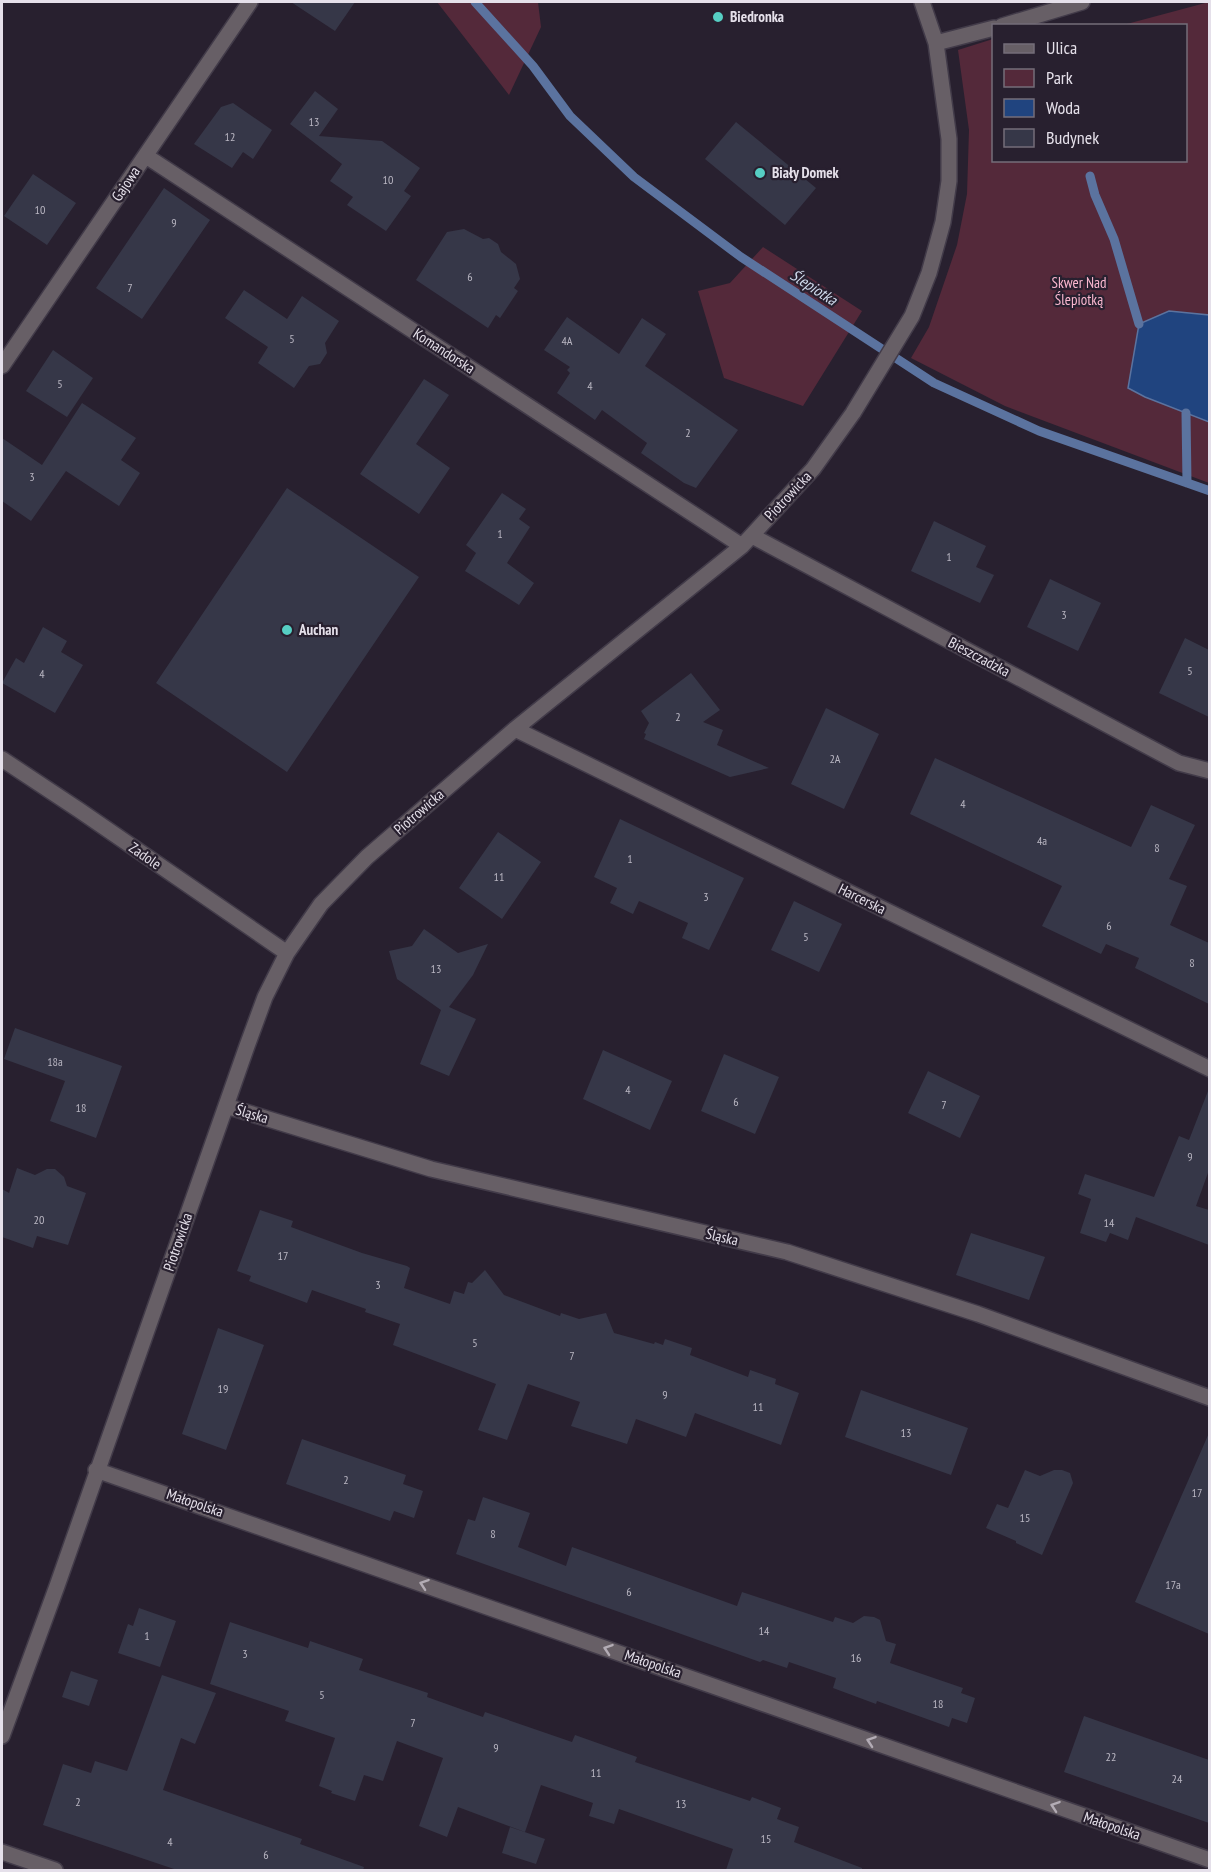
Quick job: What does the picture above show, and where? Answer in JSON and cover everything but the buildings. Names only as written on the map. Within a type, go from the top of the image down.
[{"type":"street","name":"Gajowa","points":[[2,366],[250,2]]},
{"type":"street","name":"Piotrowicka","points":[[2,1736],[226,1106],[266,998],[287,953],[321,904],[367,857],[515,729],[747,541],[813,469],[853,413],[912,316],[938,242],[949,181],[950,139],[936,43],[922,2]]},
{"type":"street","points":[[1009,24],[1082,2]]},
{"type":"street","points":[[936,43],[992,28]]},
{"type":"street","name":"Komandorska","points":[[146,156],[747,541]]},
{"type":"street","name":"Bieszczadzka","points":[[747,541],[1179,763],[1209,771]]},
{"type":"street","name":"Harcerska","points":[[515,729],[1209,1069]]},
{"type":"street","name":"Zadole","points":[[2,759],[287,953]]},
{"type":"street","name":"Śląska","points":[[226,1106],[431,1169],[787,1252],[978,1314],[1209,1398]]},
{"type":"street","name":"Małopolska","points":[[96,1470],[1209,1860]]},
{"type":"street","points":[[2,1852],[54,1870]]},
{"type":"green space","points":[[437,2],[538,2],[541,27],[509,95]]},
{"type":"green space","name":"Skwer Nad Ślepiotką","points":[[1209,2],[1209,483],[1005,406],[911,358],[929,327],[957,245],[967,194],[969,130],[958,50],[992,39],[992,162],[1187,162],[1187,24],[1127,24]]},
{"type":"green space","points":[[763,247],[862,311],[803,406],[724,378],[698,291],[730,283]]},
{"type":"water","points":[[1169,311],[1209,315],[1209,422],[1128,388],[1139,324]]},
{"type":"waterway","name":"Ślepiotka","points":[[475,2],[533,66],[570,116],[634,177],[741,257],[934,383],[1039,431],[1210,491]]},
{"type":"waterway","points":[[1090,176],[1095,195],[1114,239],[1139,324]]},
{"type":"waterway","points":[[1186,413],[1187,483]]},
{"type":"place","name":"Biedronka","points":[[718,17]]},
{"type":"place","name":"Biały Domek","points":[[760,173]]},
{"type":"place","name":"Auchan","points":[[287,630]]}]
